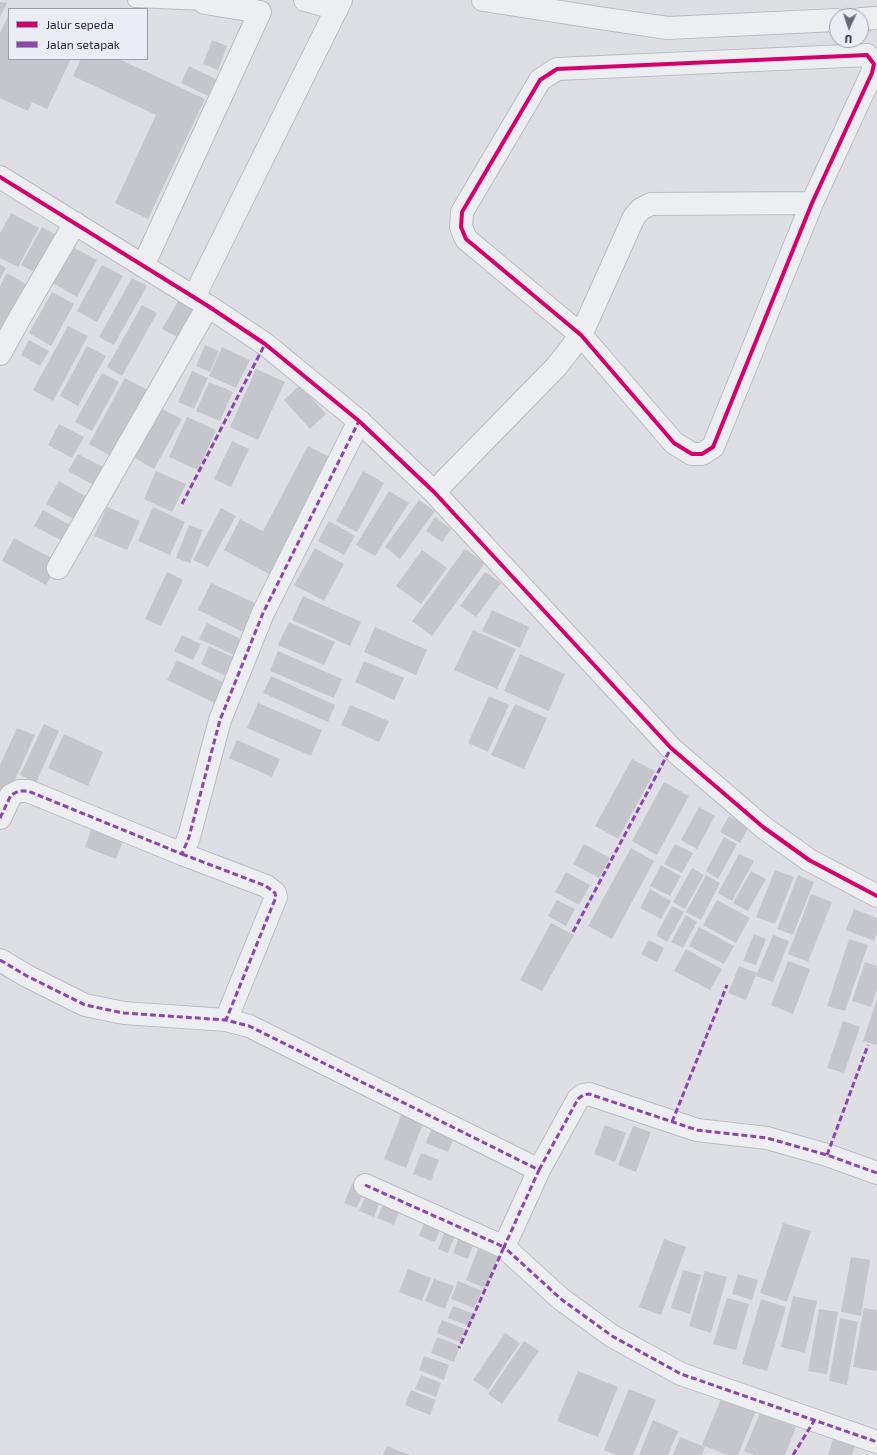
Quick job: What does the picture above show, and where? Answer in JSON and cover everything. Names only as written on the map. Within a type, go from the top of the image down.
[{"type":"street","points":[[58,568],[201,302],[339,4],[305,0]]},
{"type":"street","points":[[483,0],[668,28],[829,20]]},
{"type":"street","points":[[143,266],[260,12],[205,3]]},
{"type":"street","points":[[867,55],[874,64],[872,73],[812,203],[713,447],[702,454],[692,454],[674,443],[581,335],[466,239],[461,227],[462,212],[540,80],[557,69],[867,55]]},
{"type":"street","points":[[0,177],[201,302],[265,344],[359,421],[445,481],[671,748],[762,827],[809,860],[877,896]]},
{"type":"street","points":[[445,481],[557,366],[581,335],[634,217],[641,210],[650,204],[812,203]]},
{"type":"street","points":[[0,354],[18,320],[75,224]]},
{"type":"street","points":[[182,854],[189,837],[220,720],[263,613],[359,421]]},
{"type":"street","points":[[0,818],[11,795],[19,791],[28,791],[269,888],[275,893],[276,898],[226,1020]]},
{"type":"street","points":[[0,960],[27,976],[85,1005],[124,1013],[226,1020],[249,1026],[539,1170]]},
{"type":"street","points":[[504,1248],[539,1170],[578,1099],[583,1095],[589,1094],[697,1130],[767,1138],[827,1155],[877,1173]]},
{"type":"street","points":[[365,1186],[504,1248],[561,1300],[612,1336],[680,1374],[877,1442]]},
{"type":"lane","points":[[135,0],[205,3]]},
{"type":"building","points":[[0,2],[7,3],[0,17]]},
{"type":"building","points":[[8,16],[8,60],[71,60],[47,109],[32,102],[28,111],[0,98],[0,33]]},
{"type":"building","points":[[212,40],[227,46],[218,70],[203,64]]},
{"type":"building","points":[[81,60],[121,60],[205,99],[148,219],[115,203],[156,115],[73,76]]},
{"type":"building","points":[[189,66],[216,79],[208,96],[181,83]]},
{"type":"building","points":[[11,213],[39,228],[18,267],[0,258],[0,233]]},
{"type":"building","points":[[42,227],[60,237],[40,275],[21,265]]},
{"type":"building","points":[[71,246],[97,260],[77,297],[51,282]]},
{"type":"building","points":[[0,264],[6,268],[0,279]]},
{"type":"building","points":[[102,265],[123,276],[97,322],[77,311]]},
{"type":"building","points":[[7,273],[33,288],[0,348],[0,286]]},
{"type":"building","points":[[132,278],[147,286],[114,345],[99,337]]},
{"type":"building","points":[[52,292],[74,304],[51,346],[29,333]]},
{"type":"building","points":[[178,301],[195,310],[179,338],[162,329]]},
{"type":"building","points":[[142,305],[157,313],[122,376],[107,367]]},
{"type":"building","points":[[68,326],[88,336],[53,401],[33,390]]},
{"type":"building","points":[[29,340],[49,351],[40,366],[21,355]]},
{"type":"building","points":[[205,345],[219,351],[210,372],[196,366]]},
{"type":"building","points":[[87,346],[106,356],[78,406],[60,396]]},
{"type":"building","points":[[222,347],[250,360],[236,388],[209,376]]},
{"type":"building","points":[[256,369],[285,382],[258,440],[230,427]]},
{"type":"building","points":[[192,371],[208,378],[194,409],[178,402]]},
{"type":"building","points":[[102,373],[119,382],[92,431],[75,422]]},
{"type":"building","points":[[125,378],[153,393],[116,459],[89,444]]},
{"type":"building","points":[[209,382],[233,392],[220,421],[196,411]]},
{"type":"building","points":[[300,385],[326,414],[310,429],[284,400]]},
{"type":"building","points":[[160,408],[182,419],[154,469],[133,457]]},
{"type":"building","points":[[187,417],[216,430],[198,470],[169,457]]},
{"type":"building","points":[[59,424],[84,437],[72,458],[48,445]]},
{"type":"building","points":[[232,441],[249,449],[231,487],[214,479]]},
{"type":"building","points":[[308,446],[333,459],[271,575],[224,550],[240,519],[263,531]]},
{"type":"building","points":[[78,454],[109,470],[99,488],[68,471]]},
{"type":"building","points":[[156,471],[186,484],[172,512],[144,499]]},
{"type":"building","points":[[363,471],[384,483],[357,532],[336,521]]},
{"type":"building","points":[[59,481],[92,500],[79,522],[46,504]]},
{"type":"building","points":[[389,491],[409,503],[375,556],[356,545]]},
{"type":"building","points":[[419,500],[435,511],[400,559],[385,547]]},
{"type":"building","points":[[107,507],[140,521],[127,550],[94,536]]},
{"type":"building","points":[[153,507],[185,522],[170,555],[138,541]]},
{"type":"building","points":[[221,508],[236,516],[208,567],[193,560]]},
{"type":"building","points":[[43,510],[77,529],[68,544],[34,526]]},
{"type":"building","points":[[435,517],[451,529],[442,542],[426,531]]},
{"type":"building","points":[[329,521],[355,536],[344,555],[318,541]]},
{"type":"building","points":[[189,525],[203,530],[190,563],[176,558]]},
{"type":"building","points":[[14,538],[59,562],[46,585],[2,561]]},
{"type":"building","points":[[315,548],[344,564],[324,601],[294,585]]},
{"type":"building","points":[[465,549],[485,563],[432,636],[412,621]]},
{"type":"building","points":[[422,550],[447,568],[421,604],[396,586]]},
{"type":"building","points":[[167,572],[183,580],[161,626],[145,619]]},
{"type":"building","points":[[485,572],[501,583],[476,617],[460,606]]},
{"type":"building","points":[[211,583],[257,604],[243,632],[198,610]]},
{"type":"building","points":[[303,596],[361,622],[350,646],[292,620]]},
{"type":"building","points":[[492,610],[529,627],[520,648],[482,631]]},
{"type":"building","points":[[289,622],[335,642],[324,665],[278,645]]},
{"type":"building","points":[[207,623],[241,639],[234,655],[199,639]]},
{"type":"building","points":[[375,627],[427,650],[416,675],[364,652]]},
{"type":"building","points":[[473,630],[516,649],[497,689],[454,670]]},
{"type":"building","points":[[182,635],[201,644],[193,660],[174,651]]},
{"type":"building","points":[[209,646],[239,660],[230,678],[201,664]]},
{"type":"building","points":[[278,651],[342,679],[334,698],[270,671]]},
{"type":"building","points":[[520,654],[565,674],[549,711],[504,691]]},
{"type":"building","points":[[177,660],[229,685],[219,705],[167,680]]},
{"type":"building","points":[[364,661],[404,678],[394,700],[355,682]]},
{"type":"building","points":[[271,676],[335,705],[328,722],[263,693]]},
{"type":"building","points":[[489,696],[509,705],[488,752],[468,743]]},
{"type":"building","points":[[258,703],[322,730],[311,756],[247,728]]},
{"type":"building","points":[[515,704],[547,718],[524,769],[491,755]]},
{"type":"building","points":[[350,705],[389,721],[379,742],[341,725]]},
{"type":"building","points":[[44,724],[59,731],[36,783],[20,775]]},
{"type":"building","points":[[17,728],[35,735],[0,813],[0,765]]},
{"type":"building","points":[[64,734],[103,752],[88,786],[48,768]]},
{"type":"building","points":[[237,740],[280,759],[272,777],[229,758]]},
{"type":"building","points":[[632,759],[655,771],[618,839],[595,826]]},
{"type":"building","points":[[664,782],[689,796],[657,855],[632,841]]},
{"type":"building","points":[[699,807],[715,816],[697,849],[681,840]]},
{"type":"building","points":[[729,816],[749,827],[740,843],[720,832]]},
{"type":"building","points":[[93,824],[125,836],[116,859],[85,847]]},
{"type":"building","points":[[724,837],[737,844],[718,879],[706,871]]},
{"type":"building","points":[[584,844],[610,858],[599,878],[573,864]]},
{"type":"building","points":[[675,844],[693,853],[682,873],[664,864]]},
{"type":"building","points":[[631,848],[654,861],[612,939],[588,926]]},
{"type":"building","points":[[739,854],[754,861],[732,901],[718,893]]},
{"type":"building","points":[[661,865],[681,876],[670,896],[650,886]]},
{"type":"building","points":[[692,868],[704,875],[685,909],[673,902]]},
{"type":"building","points":[[775,870],[794,877],[775,924],[756,917]]},
{"type":"building","points":[[751,871],[766,879],[748,911],[733,903]]},
{"type":"building","points":[[566,872],[590,885],[579,905],[555,892]]},
{"type":"building","points":[[706,875],[720,883],[701,920],[686,912]]},
{"type":"building","points":[[798,875],[814,882],[793,935],[777,929]]},
{"type":"building","points":[[650,889],[671,901],[661,919],[640,908]]},
{"type":"building","points":[[811,894],[832,902],[808,962],[788,954]]},
{"type":"building","points":[[557,900],[575,909],[566,926],[548,916]]},
{"type":"building","points":[[717,900],[750,918],[736,943],[703,925]]},
{"type":"building","points":[[672,906],[684,912],[667,942],[656,935]]},
{"type":"building","points":[[854,909],[877,918],[877,933],[874,941],[846,930]]},
{"type":"building","points":[[686,915],[697,922],[683,948],[671,942]]},
{"type":"building","points":[[551,923],[574,935],[542,991],[520,980]]},
{"type":"building","points":[[699,927],[734,946],[724,964],[689,946]]},
{"type":"building","points":[[754,934],[766,939],[756,965],[743,961]]},
{"type":"building","points":[[773,935],[789,941],[773,982],[756,976]]},
{"type":"building","points":[[849,939],[868,945],[845,1011],[827,1006]]},
{"type":"building","points":[[649,940],[664,948],[657,962],[641,954]]},
{"type":"building","points":[[686,949],[722,969],[710,990],[674,971]]},
{"type":"building","points":[[788,961],[810,969],[793,1014],[771,1005]]},
{"type":"building","points":[[865,962],[877,966],[877,989],[871,1007],[852,1001]]},
{"type":"building","points":[[739,966],[757,973],[746,1000],[728,993]]},
{"type":"building","points":[[877,999],[877,1043],[876,1045],[863,1041]]},
{"type":"building","points":[[843,1021],[860,1027],[844,1073],[827,1068]]},
{"type":"building","points":[[403,1110],[425,1118],[406,1168],[384,1159]]},
{"type":"building","points":[[605,1125],[626,1133],[615,1162],[594,1154]]},
{"type":"building","points":[[633,1126],[651,1132],[636,1172],[618,1165]]},
{"type":"building","points":[[432,1127],[455,1136],[448,1152],[426,1143]]},
{"type":"building","points":[[421,1153],[439,1160],[431,1181],[413,1174]]},
{"type":"building","points":[[353,1182],[365,1187],[357,1208],[344,1203]]},
{"type":"building","points":[[367,1193],[381,1199],[374,1217],[359,1211]]},
{"type":"building","points":[[385,1200],[401,1206],[394,1225],[377,1218]]},
{"type":"building","points":[[425,1220],[441,1227],[435,1242],[419,1236]]},
{"type":"building","points":[[783,1223],[811,1231],[787,1302],[760,1293]]},
{"type":"building","points":[[445,1231],[455,1236],[448,1253],[438,1249]]},
{"type":"building","points":[[460,1234],[475,1240],[468,1259],[453,1253]]},
{"type":"building","points":[[664,1239],[686,1247],[661,1315],[639,1307]]},
{"type":"building","points":[[478,1249],[498,1257],[485,1288],[466,1280]]},
{"type":"building","points":[[851,1257],[870,1260],[861,1316],[841,1312]]},
{"type":"building","points":[[408,1269],[431,1278],[422,1301],[399,1292]]},
{"type":"building","points":[[683,1270],[701,1275],[690,1314],[671,1308]]},
{"type":"building","points":[[705,1271],[727,1277],[711,1333],[689,1326]]},
{"type":"building","points":[[738,1274],[758,1280],[752,1300],[732,1294]]},
{"type":"building","points":[[434,1279],[454,1286],[445,1309],[425,1301]]},
{"type":"building","points":[[458,1281],[482,1291],[474,1308],[451,1299]]},
{"type":"building","points":[[793,1296],[817,1301],[805,1353],[781,1347]]},
{"type":"building","points":[[727,1298],[749,1304],[736,1350],[713,1344]]},
{"type":"building","points":[[761,1299],[786,1307],[767,1371],[742,1364]]},
{"type":"building","points":[[453,1306],[474,1314],[469,1326],[448,1318]]},
{"type":"building","points":[[864,1308],[877,1310],[877,1371],[853,1367]]},
{"type":"building","points":[[819,1309],[838,1312],[827,1374],[808,1371]]},
{"type":"building","points":[[840,1318],[858,1322],[847,1385],[829,1381]]},
{"type":"building","points":[[442,1320],[465,1329],[460,1342],[437,1333]]},
{"type":"building","points":[[505,1333],[520,1343],[488,1390],[473,1380]]},
{"type":"building","points":[[437,1337],[460,1346],[454,1362],[431,1353]]},
{"type":"building","points":[[524,1341],[539,1351],[502,1404],[488,1394]]},
{"type":"building","points":[[424,1356],[449,1365],[444,1380],[419,1370]]},
{"type":"building","points":[[578,1371],[618,1387],[598,1437],[557,1421]]},
{"type":"building","points":[[421,1375],[441,1383],[436,1397],[415,1389]]},
{"type":"building","points":[[629,1389],[656,1400],[633,1455],[616,1455],[604,1450]]},
{"type":"building","points":[[411,1390],[436,1400],[430,1415],[405,1405]]},
{"type":"building","points":[[724,1392],[758,1406],[738,1455],[727,1455],[702,1445]]},
{"type":"building","points":[[760,1413],[796,1427],[785,1455],[754,1455],[744,1451]]},
{"type":"building","points":[[653,1420],[678,1431],[668,1455],[639,1455]]},
{"type":"building","points":[[835,1433],[857,1440],[852,1455],[828,1455]]},
{"type":"building","points":[[680,1437],[705,1447],[702,1455],[673,1455]]},
{"type":"building","points":[[387,1446],[410,1455],[383,1455]]},
{"type":"marked path","points":[[182,504],[265,344]]},
{"type":"marked path","points":[[0,818],[11,795],[19,791],[28,791],[182,854],[189,837],[220,720],[263,613],[359,421]]},
{"type":"marked path","points":[[573,932],[671,748]]},
{"type":"marked path","points":[[182,854],[266,886],[275,893],[276,897],[226,1020]]},
{"type":"marked path","points":[[0,960],[27,976],[85,1005],[124,1013],[226,1020],[249,1026],[539,1170],[504,1247],[561,1299],[612,1336],[681,1374],[877,1442]]},
{"type":"marked path","points":[[672,1122],[727,985]]},
{"type":"marked path","points":[[827,1155],[868,1045]]},
{"type":"marked path","points":[[539,1170],[578,1099],[583,1095],[589,1094],[697,1130],[767,1138],[827,1155],[877,1173]]},
{"type":"marked path","points":[[365,1185],[504,1247],[459,1348]]},
{"type":"marked path","points":[[793,1455],[814,1421]]},
{"type":"cycle path","points":[[867,55],[874,64],[872,73],[812,203],[713,447],[702,454],[692,454],[674,443],[581,335],[466,239],[461,227],[462,212],[540,80],[557,69],[867,55]]},
{"type":"cycle path","points":[[0,177],[208,306],[265,344],[359,421],[434,492],[671,748],[763,827],[809,860],[877,896]]}]
